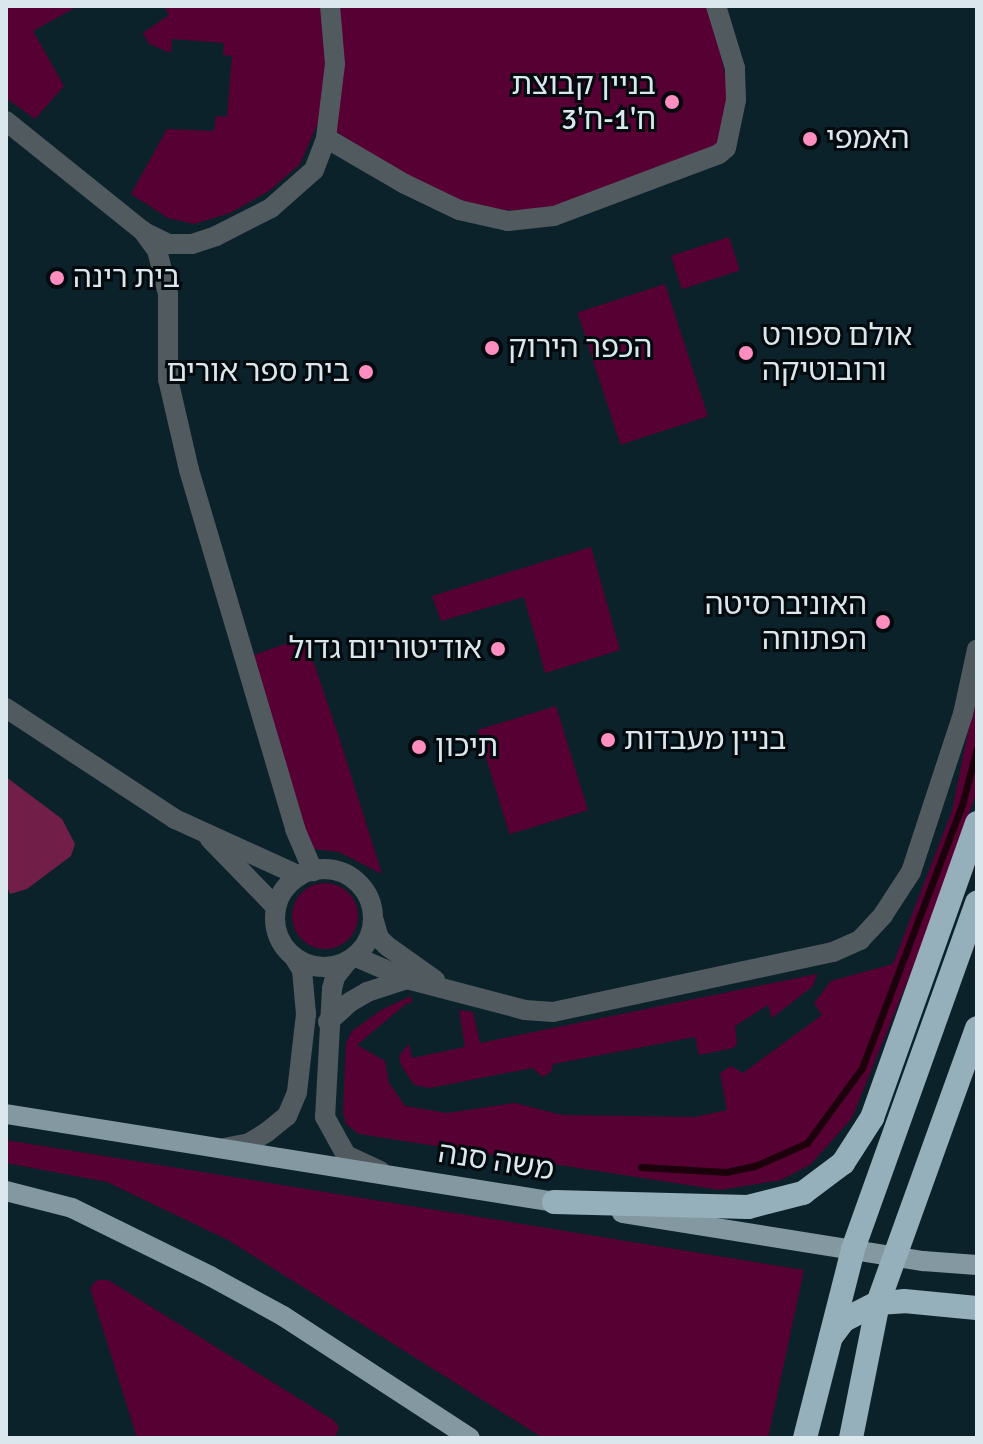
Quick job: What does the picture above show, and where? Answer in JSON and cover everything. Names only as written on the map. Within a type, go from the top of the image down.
[{"type":"highway","points":[[554,1202],[748,1207],[803,1193],[843,1163],[872,1118],[977,823]]},
{"type":"highway","points":[[805,1438],[853,1249],[977,903]]},
{"type":"highway","points":[[851,1438],[878,1303],[977,1028]]},
{"type":"highway","points":[[829,1339],[844,1320],[878,1303],[904,1301],[977,1308]]},
{"type":"main road","name":"משה סנה","points":[[6,1114],[895,1257],[977,1265]]},
{"type":"main road","points":[[6,1191],[84,1213],[210,1276],[283,1316],[470,1438]]},
{"type":"street","points":[[6,121],[143,231],[169,244],[192,244],[216,236],[285,198],[314,170],[326,138],[335,64],[330,6]]},
{"type":"street","points":[[326,138],[405,184],[459,210],[508,221],[554,216],[719,154],[726,148],[736,100],[735,68],[716,6]]},
{"type":"street","points":[[143,231],[157,250],[168,294],[168,379],[189,470],[306,873]]},
{"type":"street","points":[[294,957],[319,968],[351,960],[407,979],[525,1010],[553,1012],[833,952],[860,940],[883,915],[911,872],[963,714],[977,649]]},
{"type":"street","points":[[6,708],[140,797],[207,836],[306,873],[337,870],[352,877],[364,889],[372,904],[379,938],[448,989]]},
{"type":"street","points":[[207,836],[276,907]]},
{"type":"street","points":[[216,1149],[249,1143],[287,1116],[293,1103],[306,1014],[302,970],[278,935],[276,907],[286,887],[306,873]]},
{"type":"street","points":[[374,921],[371,934],[335,977],[328,1022],[325,1117],[346,1155],[391,1176]]},
{"type":"street","points":[[328,1022],[350,1002],[367,992],[407,979]]},
{"type":"shaded area","points":[[6,6],[78,6],[33,31],[64,86],[35,119],[6,98]]},
{"type":"shaded area","points":[[164,6],[323,6],[327,50],[325,107],[300,164],[269,191],[230,213],[194,224],[168,218],[131,194],[167,129],[214,131],[216,116],[227,117],[232,56],[223,55],[224,43],[172,39],[171,53],[149,44],[143,33],[169,15]]},
{"type":"shaded area","points":[[335,6],[710,6],[739,138],[540,211],[479,209],[401,174],[334,130]]},
{"type":"shaded area","points":[[729,237],[740,270],[682,289],[671,256]]},
{"type":"shaded area","points":[[665,284],[708,416],[620,445],[578,312]]},
{"type":"shaded area","points":[[591,547],[620,650],[545,673],[524,597],[441,621],[432,596]]},
{"type":"shaded area","points":[[305,637],[382,874],[339,852],[306,848],[251,656]]},
{"type":"shaded area","points":[[977,689],[975,797],[914,965],[852,1118],[811,1164],[781,1180],[720,1190],[359,1134],[346,1124],[343,1113],[346,1043],[352,1031],[383,1009],[411,996],[412,1003],[407,1003],[357,1045],[385,1061],[389,1083],[405,1106],[447,1113],[515,1103],[562,1115],[695,1117],[727,1110],[720,1073],[731,1066],[743,1073],[822,1015],[814,1003],[831,981],[893,964],[952,811]]},
{"type":"shaded area","points":[[556,706],[588,810],[509,834],[478,730]]},
{"type":"shaded area","points":[[6,777],[62,819],[75,844],[71,856],[27,889],[10,894],[6,884]]},
{"type":"shaded area","points":[[325,883],[338,886],[348,893],[355,903],[358,916],[355,929],[348,939],[338,946],[325,949],[312,946],[302,939],[295,929],[292,916],[295,903],[302,893],[312,886]]},
{"type":"shaded area","points":[[817,974],[813,986],[772,1018],[768,1005],[735,1026],[737,1044],[733,1048],[699,1055],[695,1037],[553,1064],[551,1072],[543,1077],[532,1068],[430,1088],[414,1085],[399,1056],[409,1044],[412,1058],[465,1047],[459,1010],[473,1012],[480,1043]]},
{"type":"shaded area","points":[[6,1140],[804,1270],[768,1438],[543,1438],[228,1240],[107,1182],[6,1163]]},
{"type":"shaded area","points":[[97,1280],[108,1280],[333,1420],[339,1427],[335,1438],[137,1438],[90,1288]]},
{"type":"waterway","points":[[641,1167],[726,1172],[755,1166],[807,1143],[862,1068],[962,805],[977,748]]},
{"type":"place","name":"בניין קבוצת ח'1-ח'3","points":[[672,102]]},
{"type":"place","name":"האמפי","points":[[810,139]]},
{"type":"place","name":"בית רינה","points":[[57,278]]},
{"type":"place","name":"הכפר הירוק","points":[[492,348]]},
{"type":"place","name":"אולם ספורט ורובוטיקה","points":[[746,353]]},
{"type":"place","name":"בית ספר אורים","points":[[366,372]]},
{"type":"place","name":"האוניברסיטה הפתוחה","points":[[883,622]]},
{"type":"place","name":"אודיטוריום גדול","points":[[498,649]]},
{"type":"place","name":"בניין מעבדות","points":[[608,740]]},
{"type":"place","name":"תיכון","points":[[419,747]]}]
